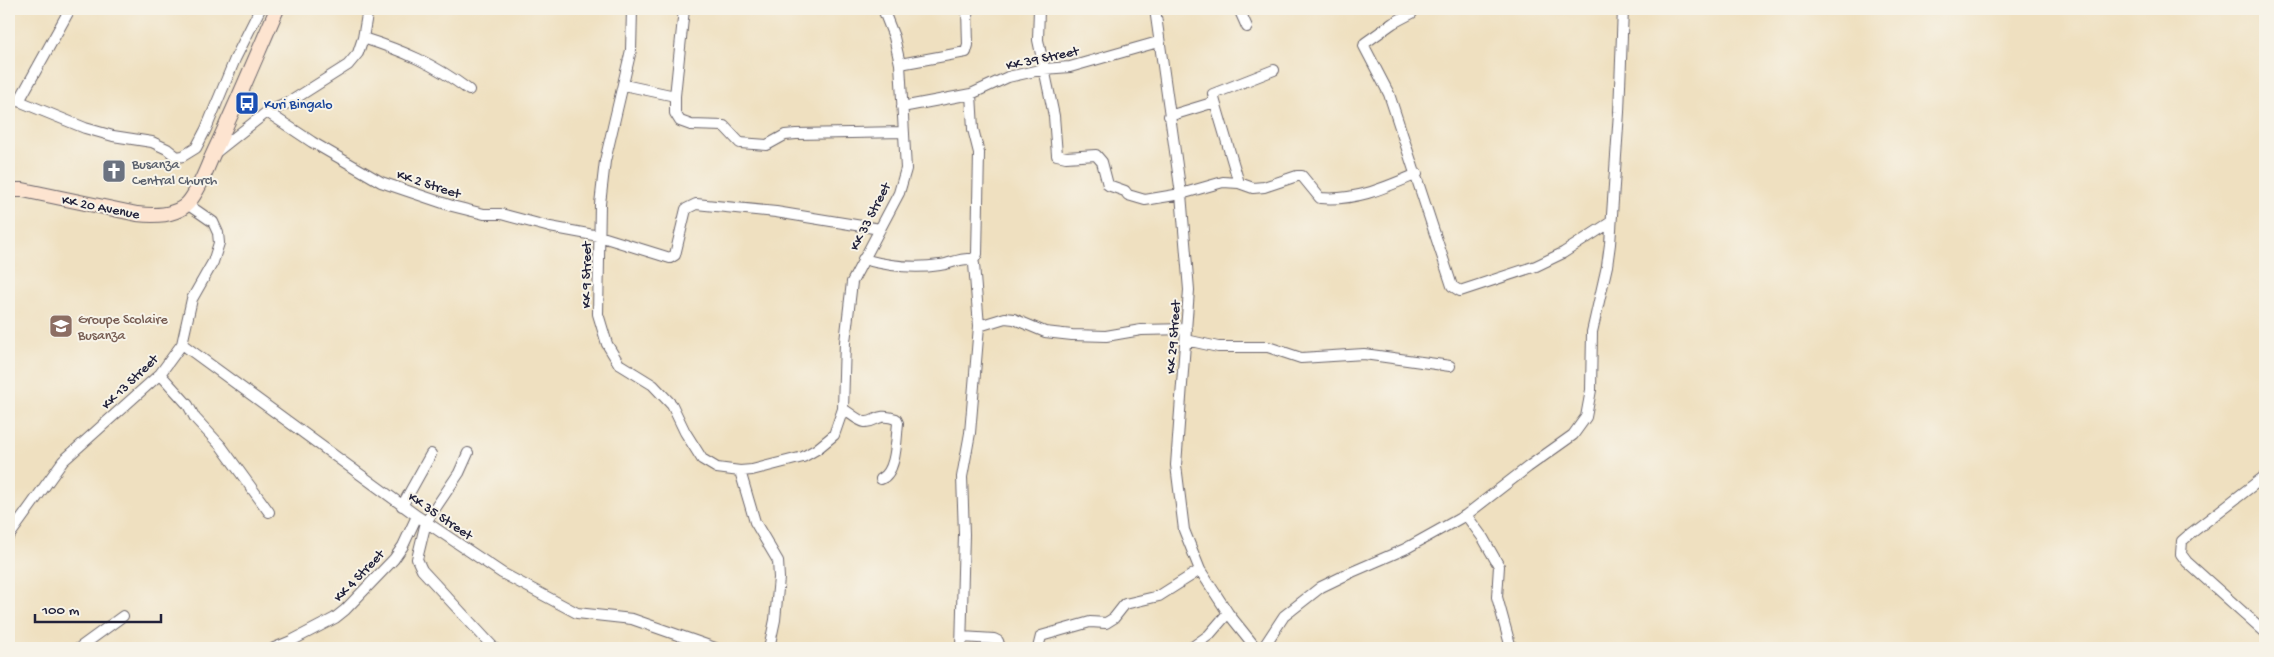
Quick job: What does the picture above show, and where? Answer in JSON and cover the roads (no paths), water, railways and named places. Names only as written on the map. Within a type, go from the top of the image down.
[{"type":"main road","points":[[187,204],[200,184],[277,9]]},
{"type":"main road","name":"KK 20 Avenue","points":[[9,190],[23,190],[98,207],[154,216],[187,204]]},
{"type":"street","points":[[70,9],[14,99],[84,128],[114,136],[152,142],[167,149],[177,157],[183,156],[196,148],[206,129],[235,59],[260,9]]},
{"type":"street","points":[[213,155],[268,112],[288,104],[348,65],[358,53],[363,38],[368,9]]},
{"type":"street","name":"KK 9 Street","points":[[632,9],[631,50],[604,161],[599,236],[598,314],[607,344],[619,364],[653,386],[672,405],[685,432],[702,459],[717,468],[740,471],[752,470],[803,457],[818,449],[834,435]]},
{"type":"street","points":[[684,9],[675,113],[680,121],[691,124],[724,126],[740,143],[767,145],[786,135],[796,134],[904,132]]},
{"type":"street","name":"KK 33 Street","points":[[834,435],[844,409],[845,342],[852,282],[899,193],[906,169],[900,64],[894,37],[883,9]]},
{"type":"street","points":[[900,64],[966,52],[968,45],[967,9]]},
{"type":"street","points":[[1039,9],[1038,40],[1054,116],[1057,155],[1066,157],[1096,154],[1100,157],[1108,185],[1145,200],[1181,194],[1224,182],[1239,183],[1253,188],[1264,187],[1302,176],[1320,198],[1327,198],[1370,194],[1417,174]]},
{"type":"street","name":"KK 29 Street","points":[[1155,9],[1158,42],[1181,194],[1189,290],[1176,465],[1184,530],[1200,570],[1228,613],[1256,648]]},
{"type":"street","points":[[1240,9],[1247,27]]},
{"type":"street","points":[[1409,9],[1412,13],[1393,23],[1364,46],[1389,94],[1417,174],[1452,286],[1460,291],[1536,266],[1563,254],[1611,222]]},
{"type":"street","points":[[1263,648],[1284,616],[1321,587],[1405,550],[1466,515],[1573,435],[1586,417],[1591,390],[1592,332],[1607,266],[1619,112],[1624,9]]},
{"type":"street","points":[[363,38],[407,52],[446,73],[469,90]]},
{"type":"street","name":"KK 39 Street","points":[[902,107],[971,94],[1008,77],[1044,69],[1070,67],[1158,42]]},
{"type":"street","points":[[1239,183],[1213,94],[1274,70]]},
{"type":"street","points":[[624,85],[676,96]]},
{"type":"street","points":[[961,648],[964,534],[962,477],[970,433],[979,326],[973,261],[978,254],[979,153],[973,129],[971,94]]},
{"type":"street","points":[[1169,116],[1216,102]]},
{"type":"street","name":"KK 2 Street","points":[[268,112],[312,142],[381,182],[484,214],[501,214],[550,227],[599,236],[670,258],[673,257],[686,209],[696,204],[776,212],[880,229]]},
{"type":"street","name":"KK 13 Street","points":[[9,536],[63,461],[160,374],[182,344],[192,299],[213,262],[219,243],[218,233],[213,222],[187,204]]},
{"type":"street","points":[[863,259],[885,265],[900,266],[941,265],[966,259],[973,261]]},
{"type":"street","points":[[979,326],[1005,318],[1014,319],[1045,332],[1072,335],[1106,336],[1140,330],[1187,329]]},
{"type":"street","points":[[1186,340],[1218,347],[1268,347],[1301,358],[1364,354],[1450,366]]},
{"type":"street","name":"KK 35 Street","points":[[182,344],[402,506],[502,573],[577,613],[632,619],[715,648]]},
{"type":"street","points":[[160,374],[188,405],[195,418],[221,446],[269,512]]},
{"type":"street","points":[[844,409],[859,420],[866,422],[882,416],[896,419],[898,423],[889,472],[880,479]]},
{"type":"street","points":[[468,453],[459,473],[426,522],[417,554],[418,564],[494,648]]},
{"type":"street","points":[[402,506],[430,454]]},
{"type":"street","points":[[740,471],[755,522],[778,561],[779,578],[775,620],[769,648]]},
{"type":"street","points":[[2265,476],[2182,541],[2181,554],[2187,562],[2265,632]]},
{"type":"street","points":[[1466,515],[1483,538],[1499,566],[1497,597],[1511,648]]},
{"type":"street","name":"KK 4 Street","points":[[274,648],[293,645],[345,610],[394,559],[403,546],[417,516]]},
{"type":"street","points":[[1038,648],[1042,636],[1090,622],[1106,623],[1114,618],[1125,604],[1159,596],[1200,570]]},
{"type":"street","points":[[1191,648],[1209,635],[1228,613]]},
{"type":"street","points":[[79,648],[123,616]]},
{"type":"street","points":[[962,637],[994,639],[998,641],[1000,648]]},
{"type":"place","name":"Kuri Bingalo","points":[[247,103]]},
{"type":"place","name":"Busanza Central Church","points":[[114,171]]},
{"type":"place","name":"Groupe Scolaire Busanza","points":[[61,326]]}]
